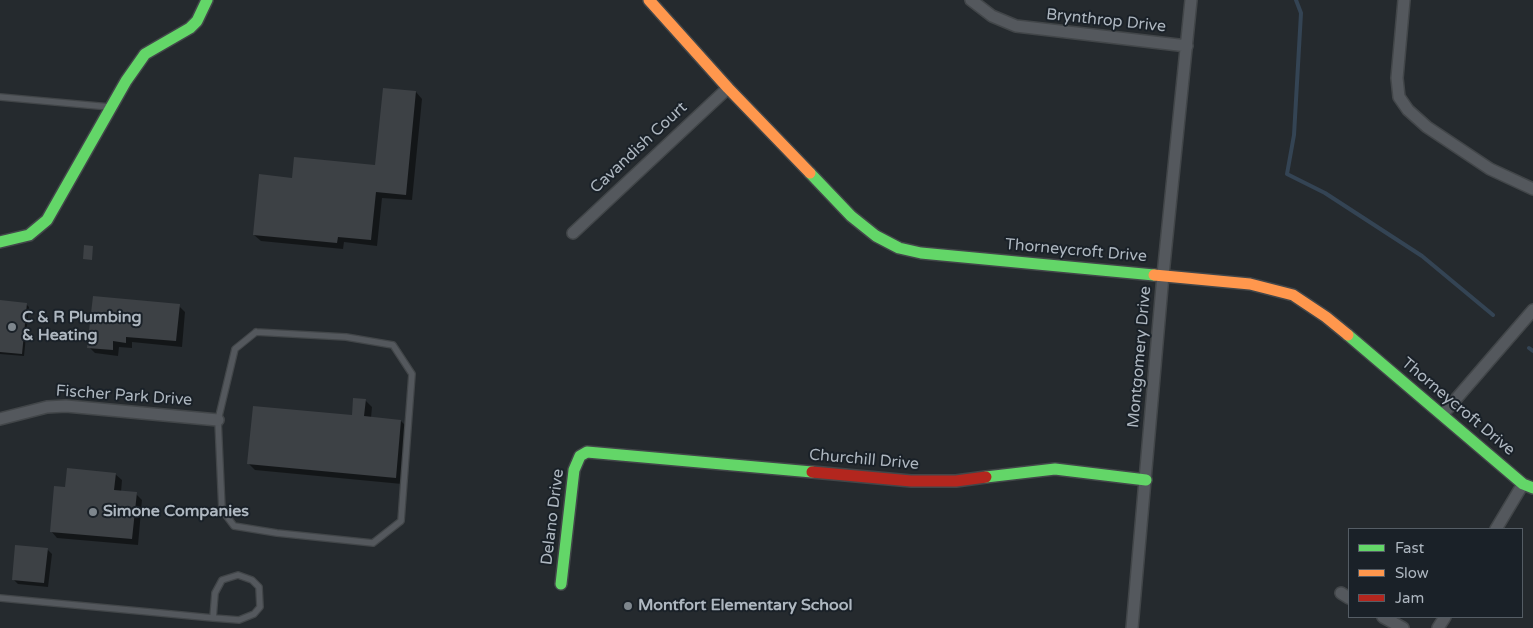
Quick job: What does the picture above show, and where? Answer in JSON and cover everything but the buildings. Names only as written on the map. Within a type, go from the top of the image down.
[{"type":"street","points":[[0,242],[15,240],[29,235],[47,220],[76,174],[126,80],[145,54],[154,47],[190,28],[197,21],[207,0]]},
{"type":"street","name":"Thorneycroft Drive","points":[[649,0],[728,88],[851,216],[876,236],[899,248],[921,253],[1250,284],[1293,295],[1326,317],[1528,486]]},
{"type":"street","name":"Brynthrop Drive","points":[[971,0],[992,16],[1016,26],[1186,46]]},
{"type":"street","name":"Montgomery Drive","points":[[1132,628],[1163,275],[1191,0]]},
{"type":"street","points":[[1404,0],[1397,78],[1399,98],[1408,110],[1427,127],[1490,169],[1533,189]]},
{"type":"street","name":"Cavandish Court","points":[[573,233],[728,88]]},
{"type":"street","points":[[1443,414],[1533,310]]},
{"type":"street","name":"Fischer Park Drive","points":[[0,419],[46,406],[66,406],[218,420]]},
{"type":"street","name":"Churchill Drive","points":[[580,456],[592,452],[911,482],[956,481],[1033,470],[1055,469],[1146,480]]},
{"type":"street","name":"Delano Drive","points":[[561,584],[574,470],[580,456]]},
{"type":"street","points":[[1497,528],[1528,486]]},
{"type":"street","points":[[1385,618],[1403,628]]},
{"type":"lane","points":[[0,97],[111,107]]},
{"type":"lane","points":[[256,332],[346,337],[393,345],[412,374],[401,521],[374,543],[278,533],[234,526],[222,510],[218,420],[235,349],[256,332]]},
{"type":"lane","points":[[0,598],[213,618],[239,620],[254,614],[260,607],[259,587],[252,580],[238,576],[222,580],[215,593],[213,618]]},
{"type":"waterway","points":[[1296,0],[1301,13],[1294,135],[1287,174],[1325,193],[1422,256],[1493,315]]},
{"type":"waterway","points":[[1529,348],[1533,351]]},
{"type":"traffic: fast","points":[[0,242],[29,235],[47,220],[126,81],[145,54],[190,28],[197,21],[207,0]]},
{"type":"traffic: fast","points":[[810,173],[851,216],[876,236],[899,248],[921,253],[1154,275]]},
{"type":"traffic: fast","points":[[1348,335],[1523,484],[1533,488]]},
{"type":"traffic: fast","points":[[561,584],[574,470],[580,456],[587,452],[812,472]]},
{"type":"traffic: fast","points":[[986,477],[1055,469],[1146,480]]},
{"type":"traffic: slow","points":[[649,0],[728,88],[810,173]]},
{"type":"traffic: slow","points":[[1154,275],[1250,284],[1293,295],[1326,317],[1348,335]]},
{"type":"traffic: jam","points":[[812,472],[911,481],[956,481],[986,477]]},
{"type":"place","name":"C & R Plumbing & Heating","points":[[12,327]]},
{"type":"place","name":"Simone Companies","points":[[93,512]]},
{"type":"place","name":"Montfort Elementary School","points":[[628,606]]}]
